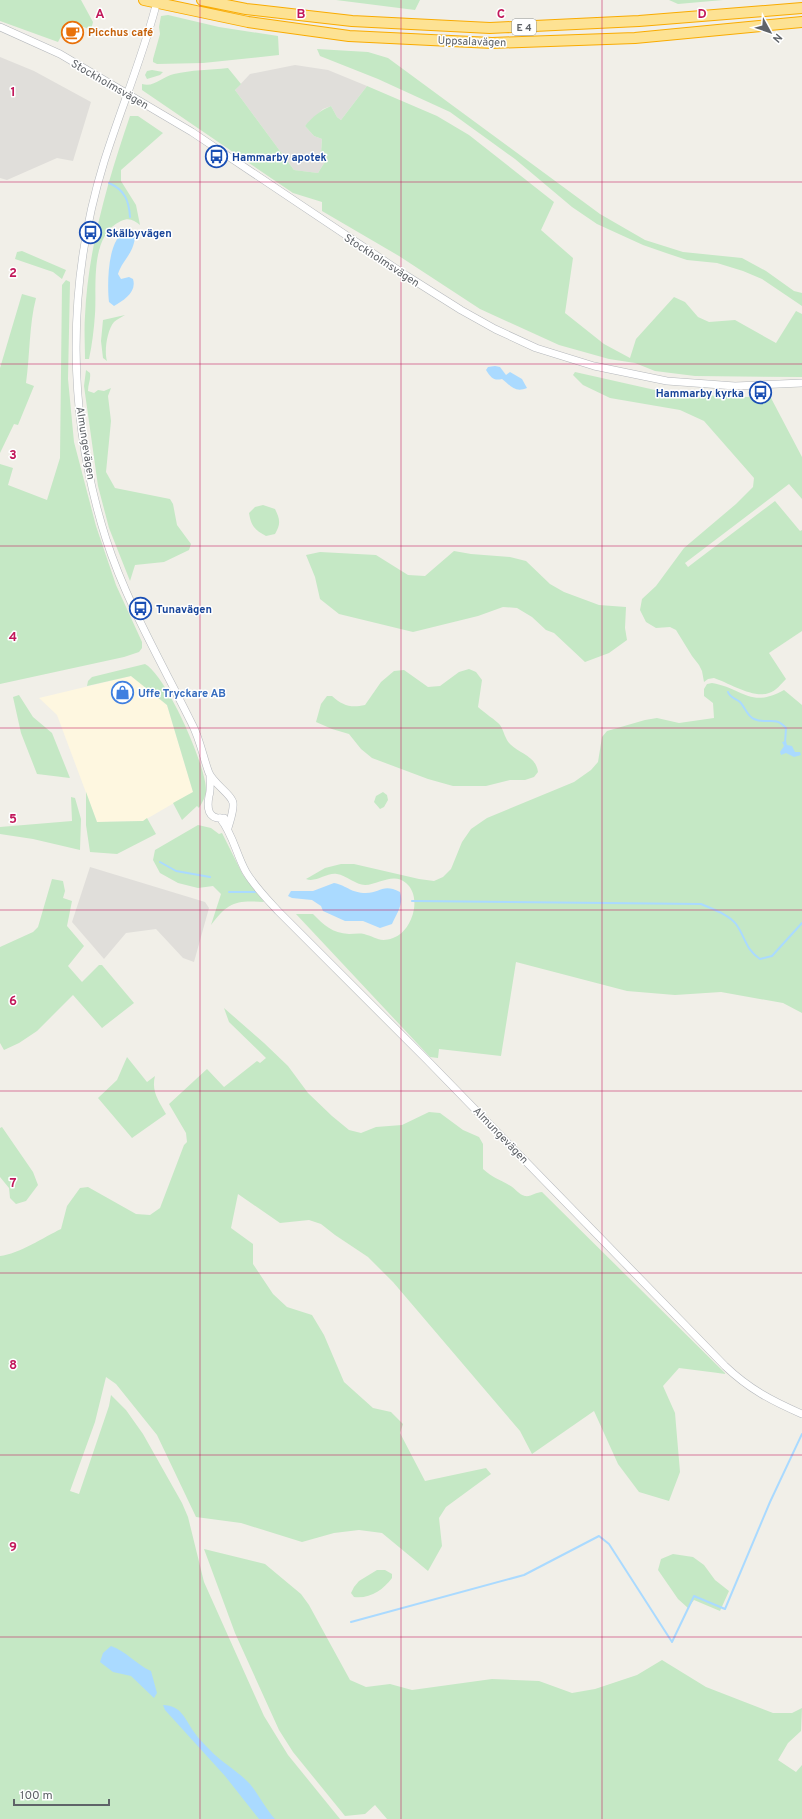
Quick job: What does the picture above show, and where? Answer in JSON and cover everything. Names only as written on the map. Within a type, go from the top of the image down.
[{"type":"highway","name":"Uppsalavägen","points":[[144,0],[248,22],[350,36],[492,43],[635,38],[802,22]]},
{"type":"highway","name":"Uppsalavägen","points":[[202,0],[246,9],[352,21],[490,28],[639,21],[802,8]]},
{"type":"street","name":"Almungevägen","points":[[155,9],[148,35],[104,163],[89,219],[80,268],[76,311],[79,401],[84,450],[106,538],[122,582],[155,654],[194,726],[210,776],[209,797],[207,803],[209,812],[216,818],[220,818],[228,828],[247,872],[259,890],[278,911],[444,1076],[725,1366],[755,1391],[802,1414]]},
{"type":"street","name":"Stockholmsvägen","points":[[0,27],[60,54],[127,93],[192,132],[332,227],[461,310],[494,329],[536,348],[594,366],[667,381],[735,386],[802,383]]},
{"type":"street","name":"Almungevägen","points":[[210,776],[224,793],[228,794],[233,801],[233,809],[228,828]]},
{"type":"street","points":[[209,797],[216,793],[224,793]]},
{"type":"street","points":[[220,818],[225,818],[231,812]]},
{"type":"shaded area","points":[[0,57],[34,71],[91,102],[73,161],[57,158],[7,180],[0,178]]},
{"type":"shaded area","points":[[295,65],[328,70],[367,86],[341,120],[337,117],[331,106],[323,109],[305,126],[314,136],[322,139],[321,152],[326,160],[318,173],[294,170],[235,90],[250,74]]},
{"type":"shaded area","points":[[131,676],[167,705],[193,792],[143,821],[97,822],[57,715],[39,698]]},
{"type":"shaded area","points":[[90,867],[205,902],[209,908],[194,962],[183,958],[156,929],[126,933],[104,959],[72,922]]},
{"type":"green space","points":[[0,0],[81,0],[93,22],[91,30],[69,21],[58,42],[0,21]]},
{"type":"green space","points":[[336,0],[420,0],[415,10]]},
{"type":"green space","points":[[669,0],[723,0],[678,4]]},
{"type":"green space","points":[[168,15],[219,27],[278,36],[279,55],[203,63],[157,64],[153,62],[153,59],[160,34],[159,27],[161,16]]},
{"type":"green space","points":[[317,49],[368,52],[388,58],[600,214],[645,240],[683,252],[742,258],[766,271],[794,291],[802,293],[802,306],[762,279],[743,271],[717,263],[687,260],[643,245],[597,224],[572,207],[515,159],[450,112],[378,79],[320,56]]},
{"type":"green space","points":[[228,68],[241,84],[235,90],[294,170],[318,173],[326,160],[321,153],[322,139],[314,136],[305,126],[320,112],[331,106],[337,117],[341,120],[367,86],[437,116],[469,135],[554,202],[541,230],[573,258],[565,313],[604,344],[630,358],[636,339],[674,297],[685,302],[698,317],[709,322],[735,320],[776,343],[796,311],[802,314],[802,377],[695,376],[655,371],[635,363],[609,359],[559,345],[480,309],[399,256],[322,211],[322,202],[293,193],[142,90],[142,84],[151,84],[170,75]]},
{"type":"green space","points":[[152,70],[163,72],[160,75],[147,79],[145,75],[147,71]]},
{"type":"green space","points":[[130,116],[138,116],[163,133],[121,170],[121,181],[136,205],[140,225],[131,220],[126,219],[121,221],[111,228],[104,238],[99,250],[92,343],[89,359],[85,359],[85,321],[90,265],[100,214]]},
{"type":"green space","points":[[22,251],[66,270],[62,279],[53,272],[15,259],[17,252]]},
{"type":"green space","points":[[66,280],[70,282],[68,379],[74,442],[96,526],[116,585],[142,642],[142,648],[139,652],[124,657],[0,684],[0,464],[13,468],[8,485],[47,500],[60,458],[62,285]]},
{"type":"green space","points":[[22,294],[36,298],[32,319],[26,383],[34,386],[18,425],[14,424],[0,453],[0,368]]},
{"type":"green space","points":[[125,315],[114,322],[108,335],[106,347],[107,361],[103,358],[101,341],[103,320]]},
{"type":"green space","points":[[86,370],[90,373],[88,391],[94,393],[98,390],[104,391],[111,388],[108,396],[111,421],[106,472],[115,488],[170,499],[173,504],[177,525],[191,544],[189,550],[164,562],[135,565],[130,581],[109,528],[98,486],[84,386]]},
{"type":"green space","points":[[575,372],[655,390],[699,395],[771,398],[802,457],[802,499],[789,484],[685,563],[688,567],[775,501],[800,531],[802,530],[802,631],[769,653],[786,679],[774,691],[756,694],[742,690],[714,678],[708,679],[704,682],[699,665],[676,630],[670,627],[656,628],[646,622],[640,610],[642,599],[656,586],[684,548],[736,504],[753,487],[754,478],[704,421],[680,410],[610,398],[583,385],[573,375]]},
{"type":"green space","points":[[263,505],[275,509],[277,513],[279,524],[275,534],[266,536],[256,530],[252,524],[249,513],[255,507]]},
{"type":"green space","points":[[454,551],[510,557],[526,561],[550,584],[564,592],[599,605],[626,607],[625,628],[627,640],[609,653],[585,662],[554,633],[546,630],[532,617],[517,608],[503,607],[478,616],[413,632],[339,614],[320,599],[315,577],[306,555],[320,552],[376,555],[408,575],[425,576]]},
{"type":"green space","points":[[145,664],[154,672],[164,685],[174,703],[193,743],[205,779],[206,793],[199,808],[197,806],[182,820],[173,803],[193,792],[167,705],[131,676],[87,686],[88,681],[92,677]]},
{"type":"green space","points":[[469,669],[476,672],[482,680],[478,707],[500,725],[510,744],[534,762],[538,772],[534,777],[525,780],[510,780],[486,786],[453,786],[428,779],[372,758],[361,749],[349,734],[316,722],[321,704],[327,696],[332,696],[347,705],[365,705],[381,682],[394,671],[404,670],[428,687],[440,686],[459,672]]},
{"type":"green space","points":[[712,683],[747,696],[763,698],[784,690],[802,705],[802,1013],[783,1003],[721,992],[675,995],[627,991],[516,962],[501,1056],[439,1049],[438,1058],[430,1057],[296,914],[313,914],[329,928],[338,932],[364,934],[384,940],[393,938],[405,929],[413,914],[414,897],[411,889],[406,883],[401,880],[391,879],[362,885],[337,874],[329,874],[314,880],[306,879],[325,868],[341,864],[354,864],[434,881],[443,877],[451,869],[462,842],[471,829],[487,818],[574,782],[591,770],[598,762],[602,737],[607,731],[657,718],[679,723],[714,718],[713,703],[704,696],[704,689],[707,684]]},
{"type":"green space","points":[[19,695],[33,717],[52,733],[70,778],[37,774],[21,733],[13,697]]},
{"type":"green space","points":[[86,792],[97,822],[143,821],[147,818],[156,834],[117,854],[90,852],[86,825]]},
{"type":"green space","points":[[383,792],[387,795],[388,800],[384,807],[380,809],[374,802],[376,796]]},
{"type":"green space","points":[[71,797],[75,798],[81,819],[80,850],[33,839],[0,834],[0,827],[72,821]]},
{"type":"green space","points":[[198,825],[211,828],[219,834],[222,833],[243,875],[264,902],[239,902],[233,904],[223,911],[211,925],[221,894],[213,886],[198,888],[178,883],[160,873],[153,860],[155,850]]},
{"type":"green space","points":[[52,879],[63,881],[65,891],[63,898],[72,901],[67,926],[84,946],[68,966],[82,982],[99,965],[102,965],[134,1003],[102,1028],[73,995],[37,1031],[19,1043],[4,1050],[0,1043],[0,947],[33,932],[38,927]]},
{"type":"green space","points":[[224,1008],[288,1066],[308,1093],[349,1130],[361,1133],[376,1127],[402,1125],[429,1112],[440,1113],[463,1130],[479,1137],[483,1144],[483,1169],[525,1196],[542,1192],[726,1374],[679,1368],[663,1386],[675,1413],[680,1472],[669,1501],[639,1492],[618,1464],[594,1411],[532,1454],[520,1431],[393,1282],[368,1257],[321,1224],[309,1220],[280,1223],[238,1194],[231,1228],[253,1244],[253,1264],[273,1294],[287,1307],[312,1315],[324,1335],[344,1382],[373,1408],[391,1412],[403,1424],[400,1433],[425,1481],[486,1468],[491,1474],[446,1507],[439,1518],[442,1546],[428,1571],[382,1533],[359,1530],[334,1533],[302,1542],[241,1523],[196,1517],[157,1435],[116,1384],[106,1377],[95,1422],[70,1491],[79,1494],[109,1406],[111,1395],[126,1410],[143,1434],[182,1503],[188,1517],[204,1582],[264,1716],[288,1755],[340,1819],[0,1819],[0,1256],[23,1249],[61,1229],[67,1206],[80,1188],[88,1187],[136,1214],[150,1215],[160,1208],[184,1145],[187,1142],[186,1133],[169,1104],[207,1069],[224,1087],[257,1061],[260,1063],[266,1058],[229,1022]]},
{"type":"green space","points":[[127,1057],[147,1082],[155,1076],[155,1092],[166,1114],[132,1138],[98,1098],[117,1080]]},
{"type":"green space","points":[[2,1127],[33,1172],[38,1185],[26,1201],[16,1204],[10,1198],[9,1188],[0,1177],[0,1128]]},
{"type":"green space","points":[[204,1549],[265,1564],[301,1594],[309,1605],[350,1680],[366,1687],[390,1684],[412,1690],[492,1679],[539,1681],[572,1693],[595,1689],[637,1675],[662,1660],[706,1687],[773,1713],[792,1713],[802,1708],[801,1731],[788,1743],[778,1760],[796,1772],[802,1765],[802,1819],[387,1819],[375,1805],[365,1814],[345,1816],[293,1752],[279,1730],[235,1633]]},
{"type":"green space","points":[[673,1554],[693,1557],[704,1565],[715,1580],[729,1591],[720,1611],[694,1600],[688,1608],[678,1599],[658,1570],[661,1559]]},
{"type":"green space","points":[[377,1570],[385,1570],[392,1574],[392,1578],[376,1593],[365,1597],[354,1597],[351,1593],[359,1581]]},
{"type":"water","points":[[127,231],[132,233],[135,238],[134,244],[118,274],[121,279],[129,277],[133,279],[134,284],[129,295],[114,306],[109,302],[108,285],[110,262],[115,242],[120,235]]},
{"type":"water","points":[[488,367],[500,367],[506,375],[510,372],[522,379],[527,388],[519,390],[502,379],[497,380],[493,378],[486,370]]},
{"type":"water","points":[[786,741],[787,745],[792,746],[795,752],[800,752],[801,755],[794,757],[786,753],[781,755],[780,752],[784,746],[782,742]]},
{"type":"water","points":[[334,883],[361,893],[371,893],[385,888],[394,889],[400,892],[401,904],[392,924],[380,928],[363,921],[345,921],[323,911],[321,906],[312,900],[292,898],[288,896],[291,891],[313,891]]},
{"type":"water","points":[[111,1646],[122,1651],[151,1671],[157,1693],[154,1698],[131,1676],[113,1672],[100,1662],[103,1653]]},
{"type":"water","points":[[163,1705],[174,1707],[182,1714],[206,1746],[250,1784],[275,1819],[259,1819],[225,1776],[165,1710]]},
{"type":"waterway","points":[[109,183],[119,189],[125,197],[129,206],[130,217]]},
{"type":"waterway","points":[[728,692],[731,697],[740,702],[752,718],[758,721],[774,721],[782,724],[786,728],[785,743]]},
{"type":"waterway","points":[[160,862],[176,871],[210,877]]},
{"type":"waterway","points":[[229,892],[255,892]]},
{"type":"waterway","points":[[412,901],[701,904],[720,912],[733,920],[751,951],[760,959],[772,956],[802,923]]},
{"type":"waterway","points":[[351,1622],[524,1575],[599,1536],[609,1544],[672,1642],[694,1596],[725,1609],[770,1502],[802,1434]]},
{"type":"place","name":"Picchus café","points":[[73,32]]},
{"type":"place","name":"Hammarby apotek","points":[[217,157]]},
{"type":"place","name":"Skälbyvägen","points":[[91,233]]},
{"type":"place","name":"Hammarby kyrka","points":[[760,393]]},
{"type":"place","name":"Tunavägen","points":[[140,609]]},
{"type":"place","name":"Uffe Tryckare AB","points":[[123,693]]}]
